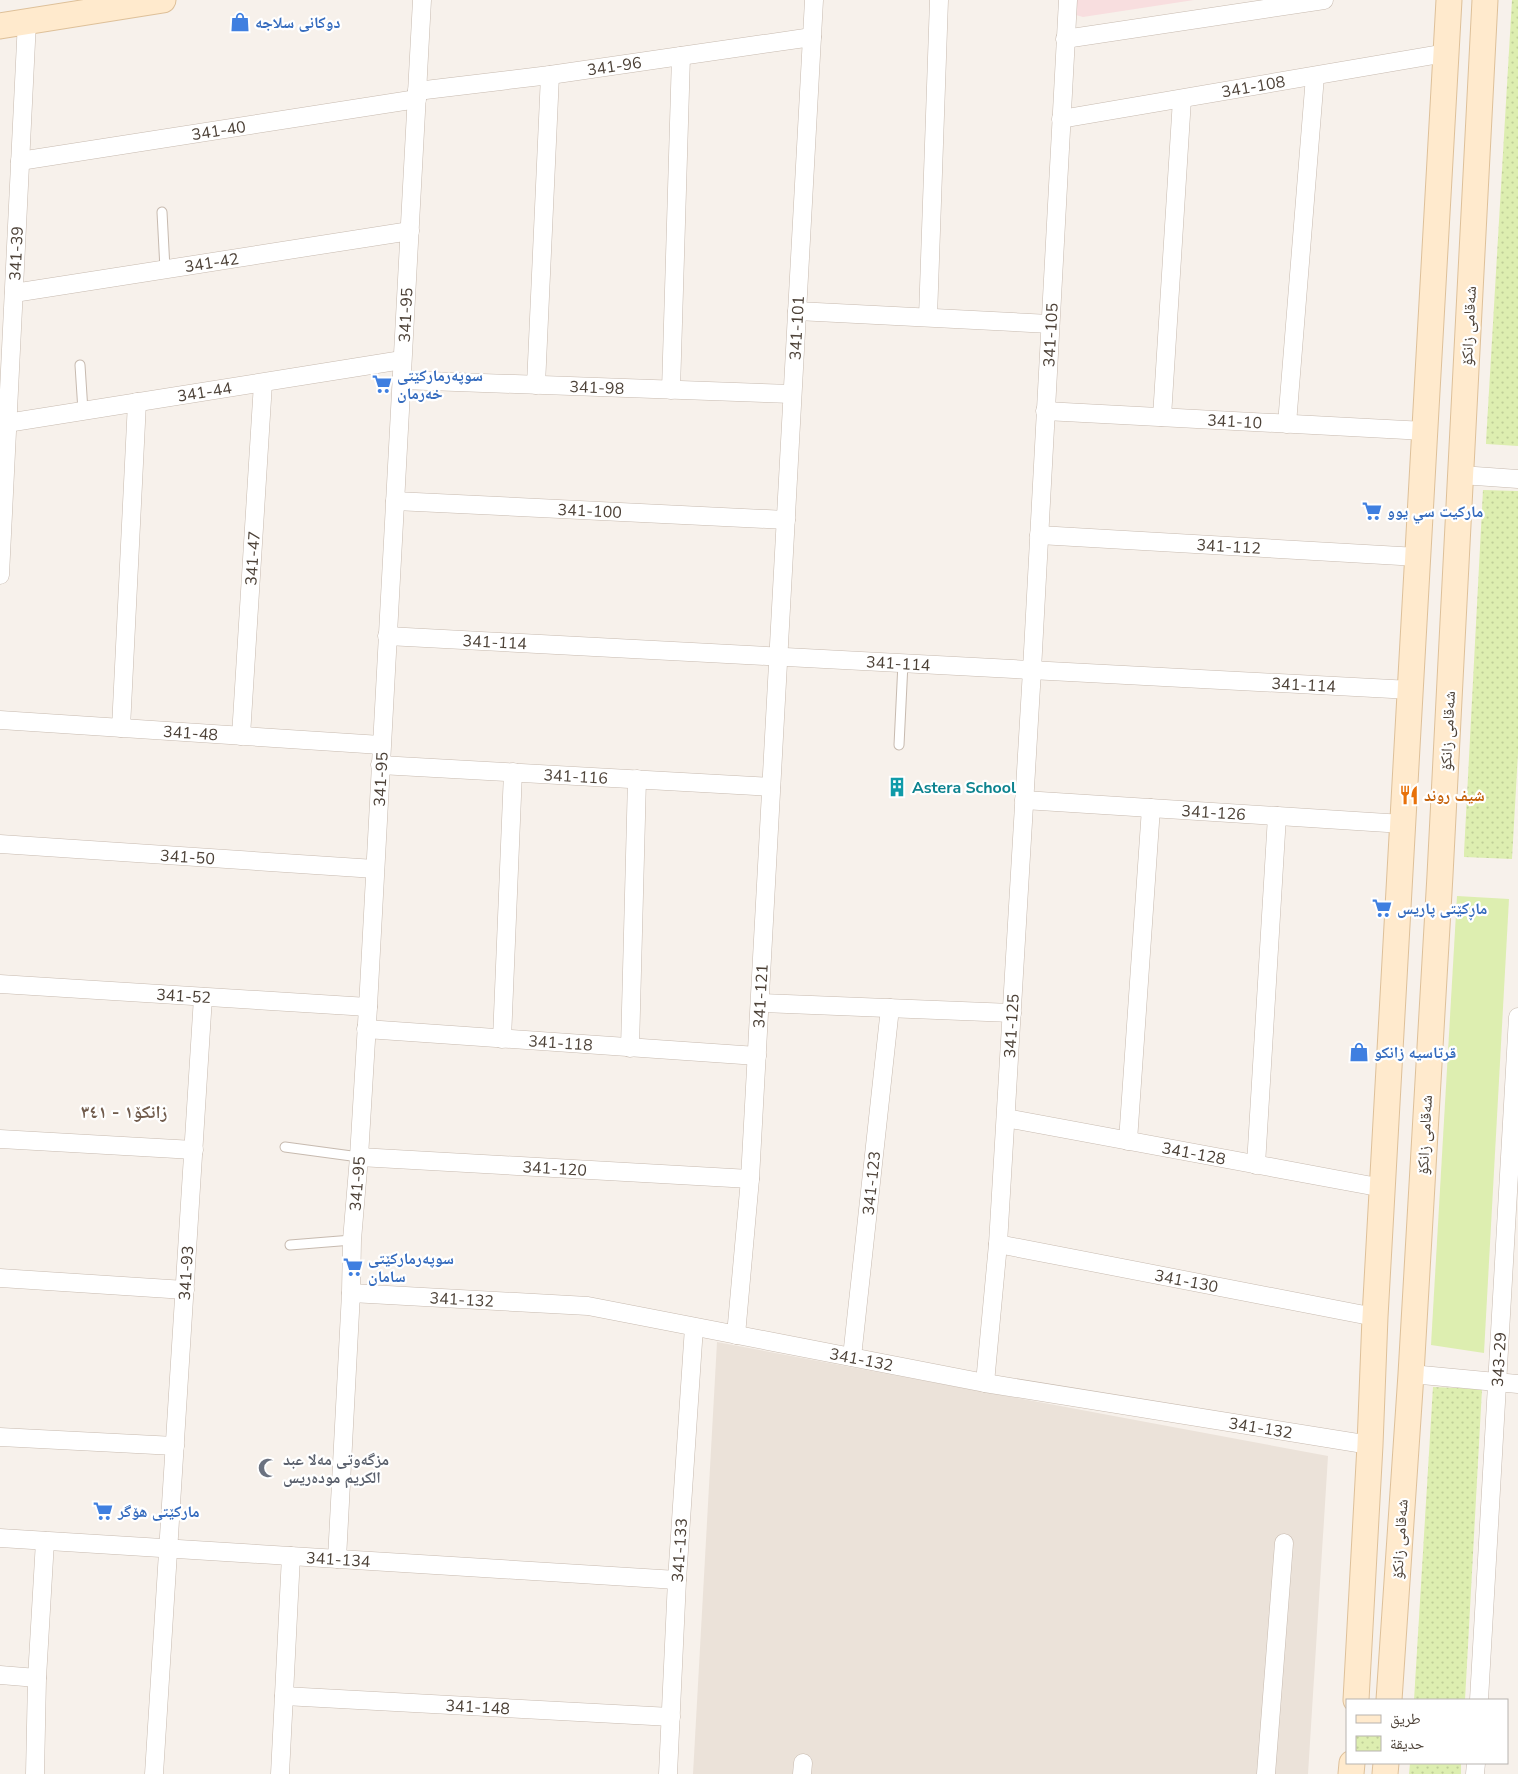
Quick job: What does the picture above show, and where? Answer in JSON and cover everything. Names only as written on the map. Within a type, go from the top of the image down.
[{"type":"main road","points":[[0,26],[164,0]]},
{"type":"main road","name":"شەقامی زانکۆ","points":[[1356,1699],[1449,0]]},
{"type":"main road","name":"شەقامی زانکۆ","points":[[1389,1699],[1411,1374],[1461,475],[1485,0]]},
{"type":"main road","points":[[1398,911],[1437,911]]},
{"type":"street","name":"341-95","points":[[337,1559],[352,1240],[368,1007],[422,0]]},
{"type":"street","name":"341-101","points":[[778,656],[814,0]]},
{"type":"street","points":[[928,317],[939,0]]},
{"type":"street","name":"341-105","points":[[1032,670],[1068,0]]},
{"type":"street","points":[[1066,39],[1324,0]]},
{"type":"street","name":"341-39","points":[[0,575],[7,422],[5,351],[14,293],[27,22]]},
{"type":"street","name":"341-96","points":[[417,94],[812,37]]},
{"type":"street","name":"341-108","points":[[1061,119],[1446,53]]},
{"type":"street","points":[[670,390],[681,56]]},
{"type":"street","points":[[536,384],[550,75]]},
{"type":"street","points":[[1287,424],[1315,76]]},
{"type":"street","name":"341-40","points":[[20,161],[417,94]]},
{"type":"street","points":[[1162,417],[1182,99]]},
{"type":"street","name":"341-42","points":[[14,293],[410,231]]},
{"type":"street","points":[[797,311],[1050,324]]},
{"type":"street","name":"341-44","points":[[7,422],[402,360]]},
{"type":"street","name":"341-98","points":[[401,380],[792,394]]},
{"type":"street","name":"341-47","points":[[241,736],[263,383]]},
{"type":"street","points":[[121,728],[137,402]]},
{"type":"street","name":"341-10","points":[[1045,411],[1425,431]]},
{"type":"street","points":[[1461,475],[1518,479]]},
{"type":"street","name":"341-100","points":[[395,501],[786,520]]},
{"type":"street","name":"341-112","points":[[1039,535],[1418,557]]},
{"type":"street","name":"341-114","points":[[387,636],[1411,690]]},
{"type":"street","name":"341-121","points":[[736,1335],[750,1179],[778,656]]},
{"type":"street","name":"341-125","points":[[985,1383],[998,1244],[1032,670]]},
{"type":"street","name":"341-48","points":[[0,720],[381,745]]},
{"type":"street","name":"341-116","points":[[380,765],[771,787]]},
{"type":"street","points":[[502,1039],[513,772]]},
{"type":"street","points":[[630,1048],[638,779]]},
{"type":"street","name":"341-126","points":[[1024,800],[1403,824]]},
{"type":"street","points":[[1128,1141],[1151,808]]},
{"type":"street","points":[[1256,1165],[1277,816]]},
{"type":"street","name":"341-50","points":[[0,844],[374,869]]},
{"type":"street","name":"341-52","points":[[0,984],[368,1007]]},
{"type":"street","name":"341-93","points":[[154,1774],[203,997]]},
{"type":"street","points":[[760,1003],[1012,1013]]},
{"type":"street","name":"341-123","points":[[852,1357],[890,1008]]},
{"type":"street","name":"343-29","points":[[1479,1699],[1518,1017]]},
{"type":"street","name":"341-118","points":[[366,1029],[757,1056]]},
{"type":"street","name":"341-128","points":[[1006,1118],[1383,1188]]},
{"type":"street","points":[[0,1139],[194,1150]]},
{"type":"street","name":"341-120","points":[[359,1157],[750,1179]]},
{"type":"street","name":"341-130","points":[[998,1244],[1376,1317]]},
{"type":"street","points":[[0,1278],[185,1290]]},
{"type":"street","name":"341-132","points":[[351,1293],[588,1306],[985,1383],[1370,1445]]},
{"type":"street","name":"341-133","points":[[668,1774],[677,1580],[694,1326]]},
{"type":"street","points":[[1411,1374],[1518,1384]]},
{"type":"street","points":[[0,1437],[175,1446]]},
{"type":"street","name":"341-134","points":[[0,1538],[677,1580]]},
{"type":"street","points":[[35,1774],[37,1678],[45,1541]]},
{"type":"street","points":[[1266,1774],[1284,1543]]},
{"type":"street","points":[[280,1774],[291,1556]]},
{"type":"street","points":[[0,1675],[37,1678]]},
{"type":"street","name":"341-148","points":[[284,1696],[671,1717]]},
{"type":"lane","points":[[162,212],[165,269]]},
{"type":"lane","points":[[80,365],[83,411]]},
{"type":"lane","points":[[898,746],[903,663]]},
{"type":"lane","points":[[285,1147],[359,1157]]},
{"type":"lane","points":[[290,1245],[352,1240]]},
{"type":"shaded area","points":[[1076,0],[1194,0],[1083,17],[1076,15]]},
{"type":"shaded area","points":[[717,1342],[1328,1456],[1308,1774],[693,1774]]},
{"type":"green space","points":[[1512,0],[1518,0],[1518,446],[1486,444]]},
{"type":"green space","points":[[1483,490],[1518,491],[1518,753],[1512,859],[1464,857]]},
{"type":"green space","points":[[1457,896],[1509,899],[1484,1353],[1431,1345]]},
{"type":"green space","points":[[1433,1387],[1482,1389],[1465,1699],[1414,1699]]},
{"type":"green space","points":[[1410,1764],[1461,1764],[1461,1774],[1409,1774]]},
{"type":"place","name":"دوكانى سلاجه","points":[[240,22]]},
{"type":"place","name":"سوپەرمارکێتی خەرمان","points":[[382,384]]},
{"type":"place","name":"ماركيت سي يوو","points":[[1372,511]]},
{"type":"place","name":"Astera School","points":[[897,787]]},
{"type":"place","name":"شیف روند","points":[[1409,795]]},
{"type":"place","name":"ماڕکێتی پاریس","points":[[1382,908]]},
{"type":"place","name":"قرتاسیە زانکو","points":[[1359,1052]]},
{"type":"place","name":"سوپەرمارکێتی سامان","points":[[353,1267]]},
{"type":"place","name":"مزگه‌وتی مه‌لا عبد الكريم موده‌ریس","points":[[268,1468]]},
{"type":"place","name":"مارکێتی ھۆگر","points":[[103,1511]]},
{"type":"district","name":"زانکۆ١ - ٣٤١","points":[[124,1112]]}]
